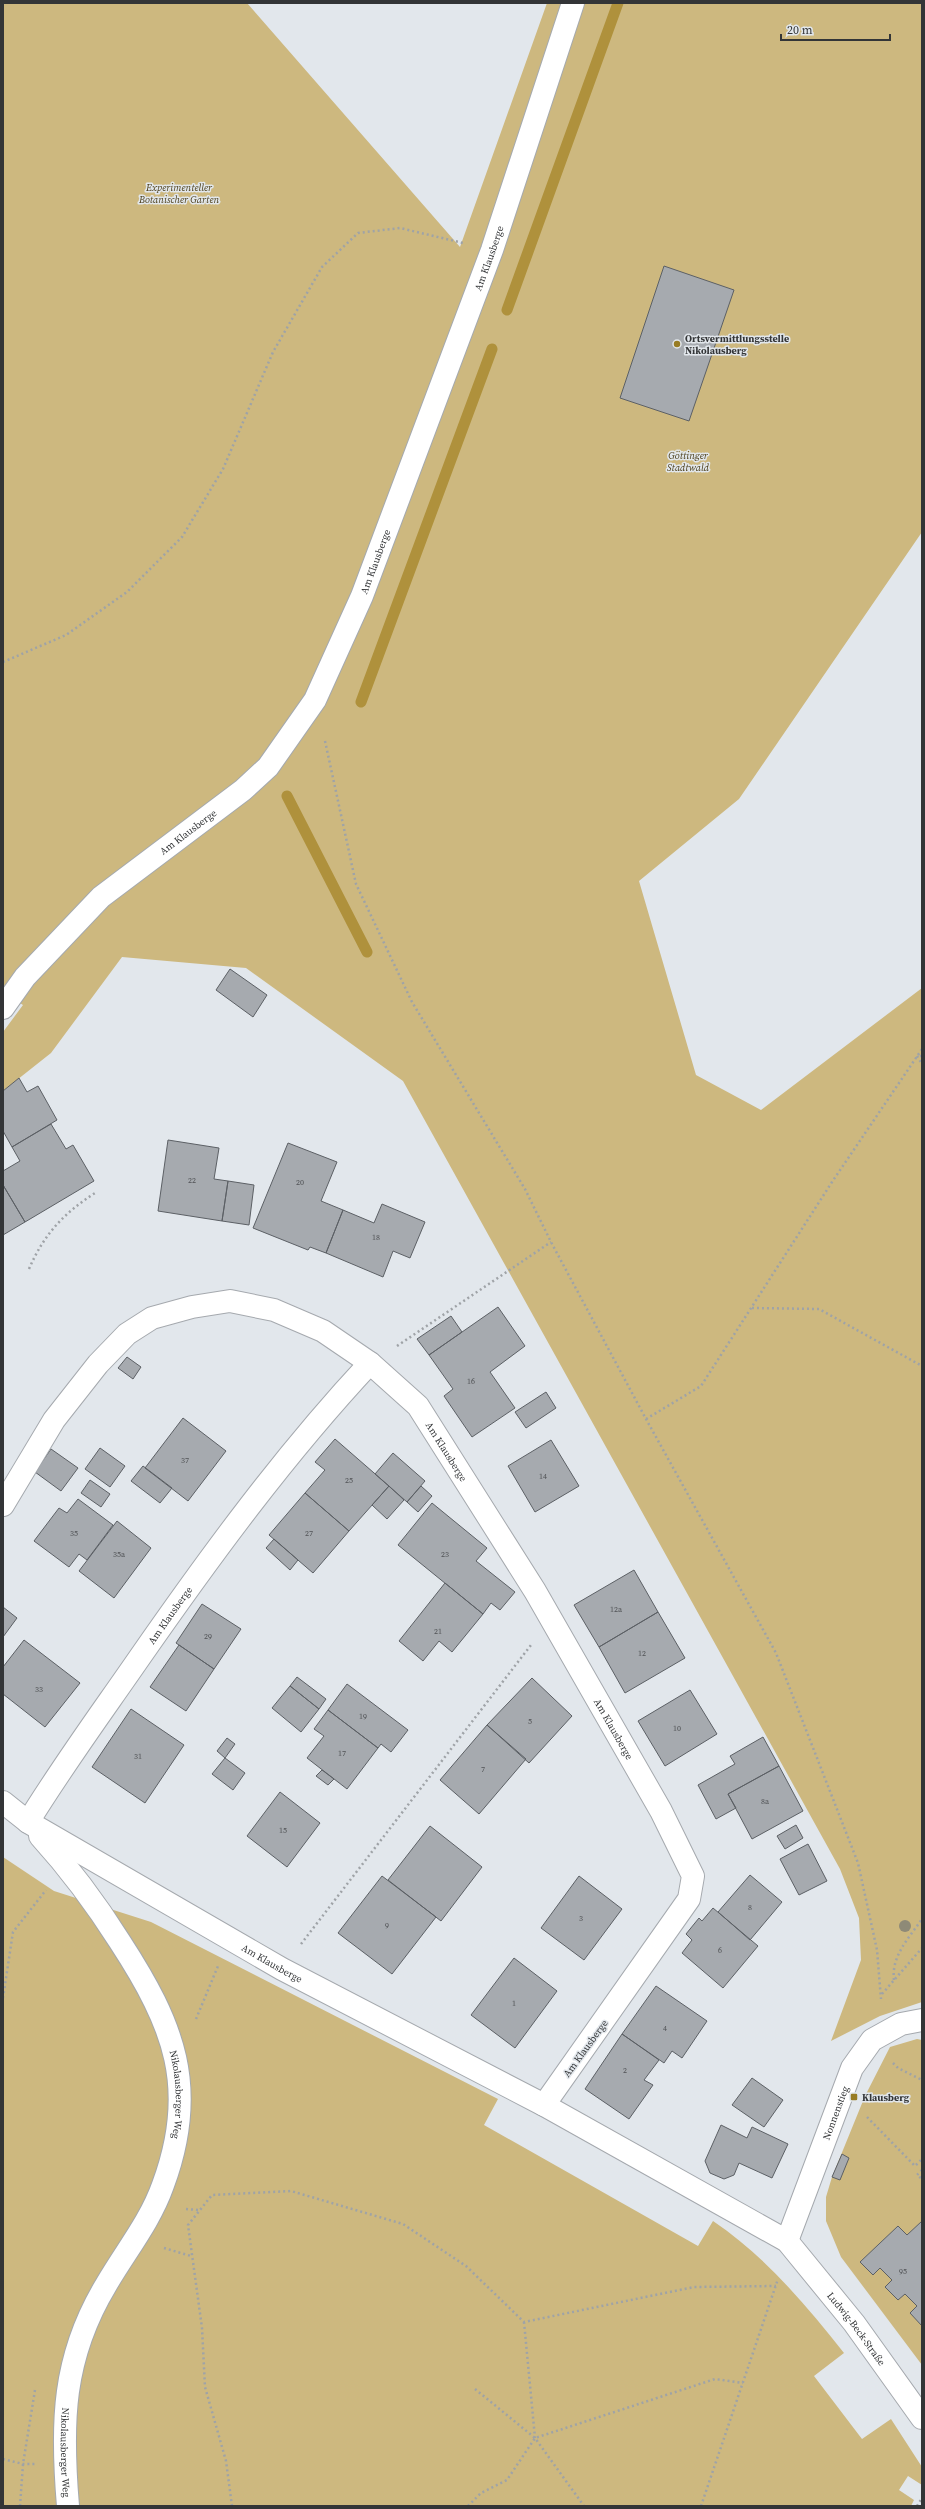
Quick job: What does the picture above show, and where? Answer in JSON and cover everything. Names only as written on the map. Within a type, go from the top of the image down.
[{"type":"street","name":"Am Klausberge","points":[[3,1008],[26,977],[101,897],[243,790],[268,767],[315,700],[362,596],[492,250],[573,3]]},
{"type":"street","name":"Am Klausberge","points":[[3,1504],[54,1420],[98,1364],[127,1334],[152,1318],[192,1307],[230,1301],[274,1310],[323,1331],[370,1363],[418,1406],[551,1619],[661,1811],[693,1876],[689,1899],[544,2105]]},
{"type":"street","name":"Am Klausberge","points":[[28,1822],[59,1772],[187,1589],[316,1421],[370,1363]]},
{"type":"street","name":"Am Klausberge","points":[[3,1802],[28,1822],[282,1969],[544,2105],[787,2241]]},
{"type":"street","points":[[3,1811],[28,1822]]},
{"type":"street","name":"Nikolausberger Weg","points":[[28,1822],[66,1864],[100,1911],[150,1989],[171,2040],[177,2066],[180,2092],[178,2132],[163,2186],[142,2227],[93,2308],[74,2353],[64,2411],[64,2463],[68,2506]]},
{"type":"street","name":"Nonnenstieg","points":[[787,2241],[852,2068],[872,2040],[901,2024],[922,2020]]},
{"type":"street","name":"Ludwig-Beck-Straße","points":[[787,2241],[854,2323],[922,2418]]},
{"type":"path","points":[[3,662],[66,635],[121,597],[182,537],[223,469],[273,352],[322,267],[358,233],[400,228],[492,250]]},
{"type":"path","points":[[315,700],[356,884],[412,1002],[525,1189],[551,1242],[646,1419],[776,1653],[858,1863],[877,1950],[882,1995],[872,2040]]},
{"type":"path","points":[[646,1419],[701,1386],[922,1050]]},
{"type":"path","points":[[917,1056],[922,1056]]},
{"type":"path","points":[[917,1056],[922,1064]]},
{"type":"path","points":[[29,1269],[40,1245],[70,1209],[95,1193]]},
{"type":"path","points":[[370,1363],[551,1242]]},
{"type":"path","points":[[751,1308],[819,1309],[922,1366]]},
{"type":"path","points":[[282,1969],[551,1619]]},
{"type":"path","points":[[3,1998],[13,1932],[66,1864]]},
{"type":"path","points":[[894,1980],[893,1969],[898,1954],[922,1919]]},
{"type":"path","points":[[195,2023],[230,1938]]},
{"type":"path","points":[[882,1995],[922,1948]]},
{"type":"path","points":[[842,2093],[916,2166],[922,2159]]},
{"type":"path","points":[[922,2170],[918,2175],[922,2179]]},
{"type":"path","points":[[232,2506],[226,2461],[205,2387],[202,2328],[188,2225],[212,2195],[291,2191],[403,2224],[466,2266],[524,2322],[535,2438]]},
{"type":"path","points":[[701,2506],[776,2286],[787,2241]]},
{"type":"path","points":[[524,2322],[694,2287],[776,2286]]},
{"type":"path","points":[[468,2506],[481,2493],[507,2480],[535,2438],[715,2378],[743,2383]]},
{"type":"path","points":[[475,2389],[535,2438],[584,2506]]},
{"type":"path","points":[[917,2506],[922,2498]]},
{"type":"green space","name":"Göttinger Stadtwald","points":[[3,3],[247,3],[460,247],[547,3],[922,3],[922,532],[739,799],[639,881],[696,1075],[761,1110],[922,988],[922,2002],[880,2016],[831,2041],[861,1960],[859,1918],[840,1869],[403,1081],[246,968],[122,957],[51,1053],[3,1091],[3,1032],[23,1005],[3,992]]},
{"type":"green space","points":[[3,1857],[54,1891],[151,1922],[498,2099],[484,2125],[698,2246],[713,2221],[767,2265],[799,2299],[844,2353],[814,2376],[862,2439],[891,2419],[922,2467],[922,2485],[908,2476],[899,2490],[914,2500],[911,2506],[3,2506]]},
{"type":"green space","points":[[917,2039],[922,2040],[922,2365],[841,2257],[826,2221],[826,2197],[832,2177],[865,2096],[890,2047]]},
{"type":"building","name":"Ortsvermittlungsstelle Nikolausberg","points":[[664,266],[734,290],[689,421],[620,398]]},
{"type":"building","points":[[230,969],[267,995],[253,1017],[216,990]]},
{"type":"building","points":[[19,1078],[27,1092],[38,1086],[57,1120],[12,1147],[3,1131],[3,1091]]},
{"type":"building","points":[[51,1124],[66,1149],[73,1145],[94,1181],[25,1222],[3,1185],[3,1171],[20,1161],[12,1147]]},
{"type":"building","points":[[168,1140],[219,1148],[214,1179],[228,1181],[222,1221],[158,1211]]},
{"type":"building","points":[[288,1143],[337,1162],[321,1201],[343,1210],[326,1253],[310,1247],[308,1250],[253,1228]]},
{"type":"building","points":[[228,1181],[254,1185],[249,1225],[222,1221]]},
{"type":"building","points":[[3,1185],[25,1222],[3,1235]]},
{"type":"building","points":[[382,1204],[425,1222],[410,1258],[393,1251],[383,1277],[326,1253],[343,1210],[374,1223]]},
{"type":"building","points":[[498,1307],[525,1346],[490,1372],[515,1408],[472,1437],[444,1396],[453,1389],[429,1355]]},
{"type":"building","points":[[451,1316],[462,1332],[429,1355],[417,1339]]},
{"type":"building","points":[[127,1357],[141,1367],[133,1379],[118,1368]]},
{"type":"building","points":[[546,1392],[556,1408],[526,1428],[515,1412]]},
{"type":"building","points":[[183,1418],[226,1451],[188,1501],[145,1468]]},
{"type":"building","points":[[335,1439],[389,1486],[349,1531],[305,1493],[325,1470],[315,1462]]},
{"type":"building","points":[[551,1440],[579,1486],[535,1512],[508,1466]]},
{"type":"building","points":[[100,1448],[125,1466],[110,1487],[85,1469]]},
{"type":"building","points":[[51,1449],[78,1468],[61,1491],[35,1472]]},
{"type":"building","points":[[393,1453],[425,1481],[407,1502],[375,1474]]},
{"type":"building","points":[[143,1466],[172,1488],[160,1503],[131,1481]]},
{"type":"building","points":[[90,1480],[110,1494],[101,1507],[81,1493]]},
{"type":"building","points":[[389,1486],[404,1500],[387,1519],[372,1505]]},
{"type":"building","points":[[421,1486],[432,1496],[418,1512],[407,1502]]},
{"type":"building","points":[[305,1493],[349,1531],[313,1573],[269,1535]]},
{"type":"building","points":[[78,1499],[113,1525],[87,1560],[79,1554],[69,1567],[34,1541],[59,1508],[67,1513]]},
{"type":"building","points":[[432,1503],[487,1548],[476,1561],[515,1592],[500,1610],[491,1603],[483,1614],[398,1545]]},
{"type":"building","points":[[117,1521],[151,1548],[114,1598],[79,1571]]},
{"type":"building","points":[[274,1539],[298,1560],[290,1570],[266,1548]]},
{"type":"building","points":[[634,1570],[658,1612],[599,1647],[574,1605]]},
{"type":"building","points":[[445,1583],[483,1614],[452,1652],[439,1641],[423,1661],[399,1641]]},
{"type":"building","points":[[202,1604],[241,1629],[214,1669],[176,1643]]},
{"type":"building","points":[[3,1607],[17,1618],[3,1637]]},
{"type":"building","points":[[658,1612],[685,1658],[625,1693],[599,1647]]},
{"type":"building","points":[[24,1640],[80,1683],[45,1727],[3,1694],[3,1667]]},
{"type":"building","points":[[179,1645],[214,1669],[186,1711],[150,1687]]},
{"type":"building","points":[[297,1677],[326,1699],[319,1709],[290,1686]]},
{"type":"building","points":[[532,1678],[572,1716],[529,1763],[487,1725]]},
{"type":"building","points":[[347,1684],[408,1730],[391,1752],[381,1744],[378,1748],[328,1710]]},
{"type":"building","points":[[290,1686],[319,1709],[301,1732],[272,1708]]},
{"type":"building","points":[[690,1690],[717,1734],[665,1766],[638,1721]]},
{"type":"building","points":[[131,1709],[184,1745],[145,1803],[92,1767]]},
{"type":"building","points":[[328,1710],[378,1748],[347,1789],[307,1758],[324,1736],[314,1729]]},
{"type":"building","points":[[487,1725],[526,1759],[479,1814],[440,1780]]},
{"type":"building","points":[[763,1737],[779,1766],[728,1794],[736,1808],[716,1819],[698,1785],[735,1764],[730,1756]]},
{"type":"building","points":[[227,1738],[235,1744],[225,1758],[217,1751]]},
{"type":"building","points":[[225,1758],[245,1773],[233,1790],[212,1774]]},
{"type":"building","points":[[779,1766],[803,1811],[752,1839],[728,1794]]},
{"type":"building","points":[[322,1770],[334,1779],[328,1785],[316,1776]]},
{"type":"building","points":[[280,1792],[320,1823],[287,1867],[247,1836]]},
{"type":"building","points":[[796,1825],[803,1838],[785,1849],[777,1836]]},
{"type":"building","points":[[430,1826],[482,1867],[441,1921],[388,1880]]},
{"type":"building","points":[[808,1844],[827,1881],[799,1895],[780,1859]]},
{"type":"building","points":[[750,1875],[782,1902],[750,1940],[718,1912]]},
{"type":"building","points":[[382,1876],[436,1917],[392,1974],[338,1933]]},
{"type":"building","points":[[579,1876],[622,1909],[584,1960],[541,1928]]},
{"type":"building","points":[[713,1908],[758,1946],[723,1988],[682,1953],[692,1940],[686,1934],[699,1918],[702,1921]]},
{"type":"building","points":[[514,1958],[557,1991],[515,2048],[471,2015]]},
{"type":"building","points":[[656,1986],[707,2021],[682,2058],[672,2051],[664,2063],[622,2034]]},
{"type":"building","points":[[622,2034],[659,2060],[644,2080],[653,2085],[629,2119],[585,2089]]},
{"type":"building","points":[[752,2078],[783,2100],[764,2127],[732,2105]]},
{"type":"building","points":[[721,2125],[747,2138],[752,2127],[788,2144],[772,2178],[739,2163],[734,2175],[724,2179],[710,2173],[705,2161]]},
{"type":"building","points":[[842,2154],[849,2158],[840,2180],[832,2177]]},
{"type":"building","points":[[922,2221],[922,2326],[910,2313],[917,2306],[905,2294],[898,2300],[885,2287],[892,2280],[880,2268],[873,2275],[860,2262],[898,2226],[907,2235]]},
{"type":"waterway","points":[[507,310],[618,3]]},
{"type":"waterway","points":[[361,702],[492,349]]},
{"type":"waterway","points":[[287,796],[367,952]]},
{"type":"place","name":"Ortsvermittlungsstelle Nikolausberg","points":[[677,344]]},
{"type":"place","name":"Klausberg","points":[[854,2097]]},
{"type":"park label","name":"Experimenteller Botanischer Garten","points":[[179,192]]}]
